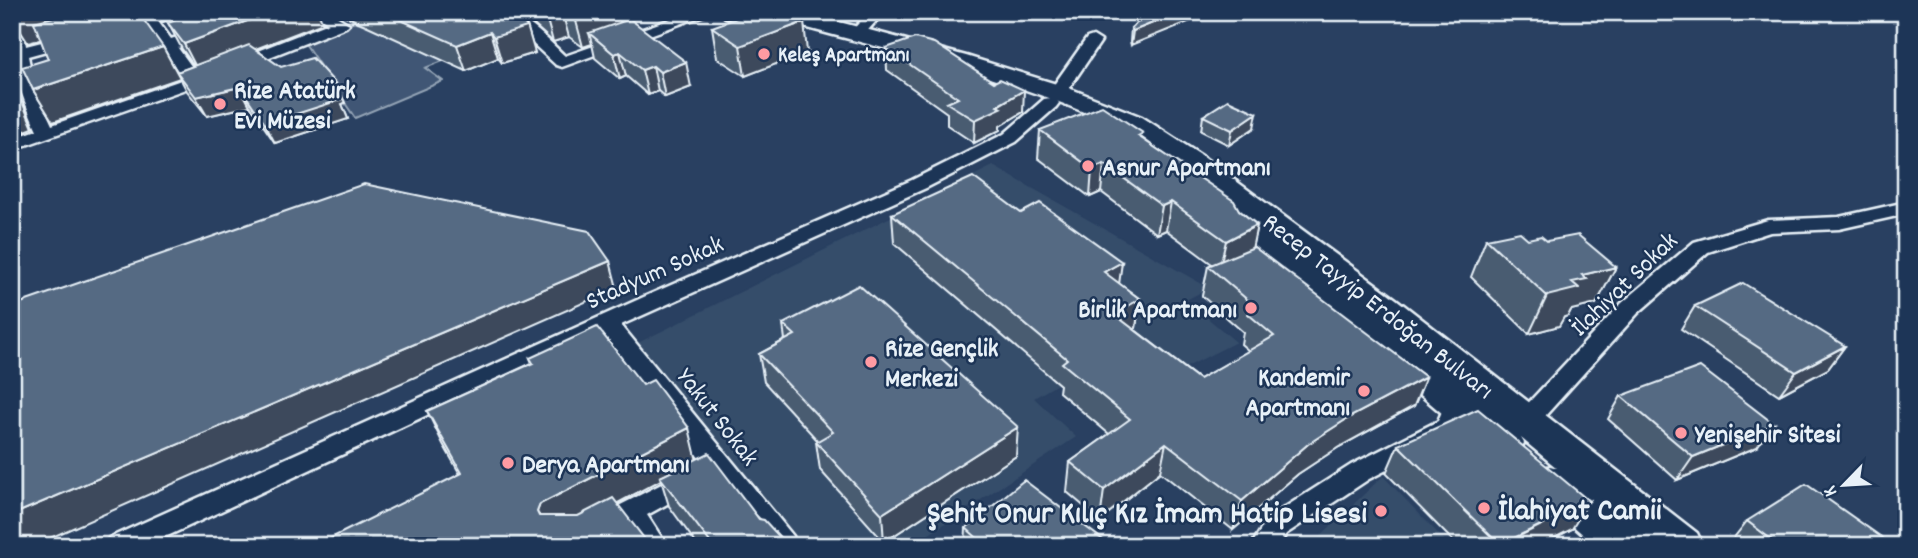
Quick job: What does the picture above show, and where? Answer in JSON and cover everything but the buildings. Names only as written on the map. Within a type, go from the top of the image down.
[{"type":"main road","points":[[733,12],[1054,98]]},
{"type":"main road","points":[[774,12],[957,61],[1054,98]]},
{"type":"main road","name":"Recep Tayyip Erdoğan Bulvarı","points":[[1054,98],[1168,171],[1253,235],[1626,546]]},
{"type":"main road","name":"Recep Tayyip Erdoğan Bulvarı","points":[[1054,98],[1132,123],[1192,162],[1384,307],[1682,546]]},
{"type":"street","points":[[318,12],[343,18]]},
{"type":"street","points":[[482,18],[520,23],[562,62],[706,12]]},
{"type":"street","points":[[857,34],[877,12]]},
{"type":"street","points":[[12,145],[194,81],[343,18]]},
{"type":"street","points":[[18,21],[19,88],[47,132]]},
{"type":"street","points":[[168,46],[210,23],[155,23],[168,46],[194,81]]},
{"type":"street","points":[[18,64],[84,36]]},
{"type":"street","name":"Stadyum Sokak","points":[[119,546],[919,184],[1010,138],[1054,98],[1093,41]]},
{"type":"street","name":"İlahiyat Sokak","points":[[1527,420],[1630,308],[1701,247],[1768,226],[1839,223],[1906,208]]},
{"type":"street","name":"Yakut Sokak","points":[[607,323],[783,544],[780,546]]},
{"type":"street","points":[[1264,546],[1277,526],[1360,472],[1448,427],[1456,403]]},
{"type":"street","points":[[566,546],[719,464]]},
{"type":"street","points":[[629,512],[654,546]]},
{"type":"shaded area","points":[[354,21],[458,55],[425,68],[443,81],[355,118],[304,42]]},
{"type":"shaded area","name":"Rize Gençlik Merkezi","points":[[993,166],[1209,288],[1186,300],[1236,342],[1163,379],[1125,344],[1034,398],[1076,437],[911,546],[795,546],[634,345]]},
{"type":"shaded area","name":"Şehit Onur Kılıç Kız İmam Hatip Lisesi","points":[[1383,476],[1450,546],[1310,546]]},
{"type":"place","name":"Keleş Apartmanı","points":[[764,54]]},
{"type":"place","name":"Rize Atatürk Evi Müzesi","points":[[220,104]]},
{"type":"place","name":"Asnur Apartmanı","points":[[1088,166]]},
{"type":"place","name":"Birlik Apartmanı","points":[[1251,308]]},
{"type":"place","name":"Rize Gençlik Merkezi","points":[[871,362]]},
{"type":"place","name":"Kandemir Apartmanı","points":[[1364,391]]},
{"type":"place","name":"Yenişehir Sitesi","points":[[1681,433]]},
{"type":"place","name":"Derya Apartmanı","points":[[508,463]]},
{"type":"place","name":"İlahiyat Camii","points":[[1484,508]]},
{"type":"place","name":"Şehit Onur Kılıç Kız İmam Hatip Lisesi","points":[[1381,511]]}]
